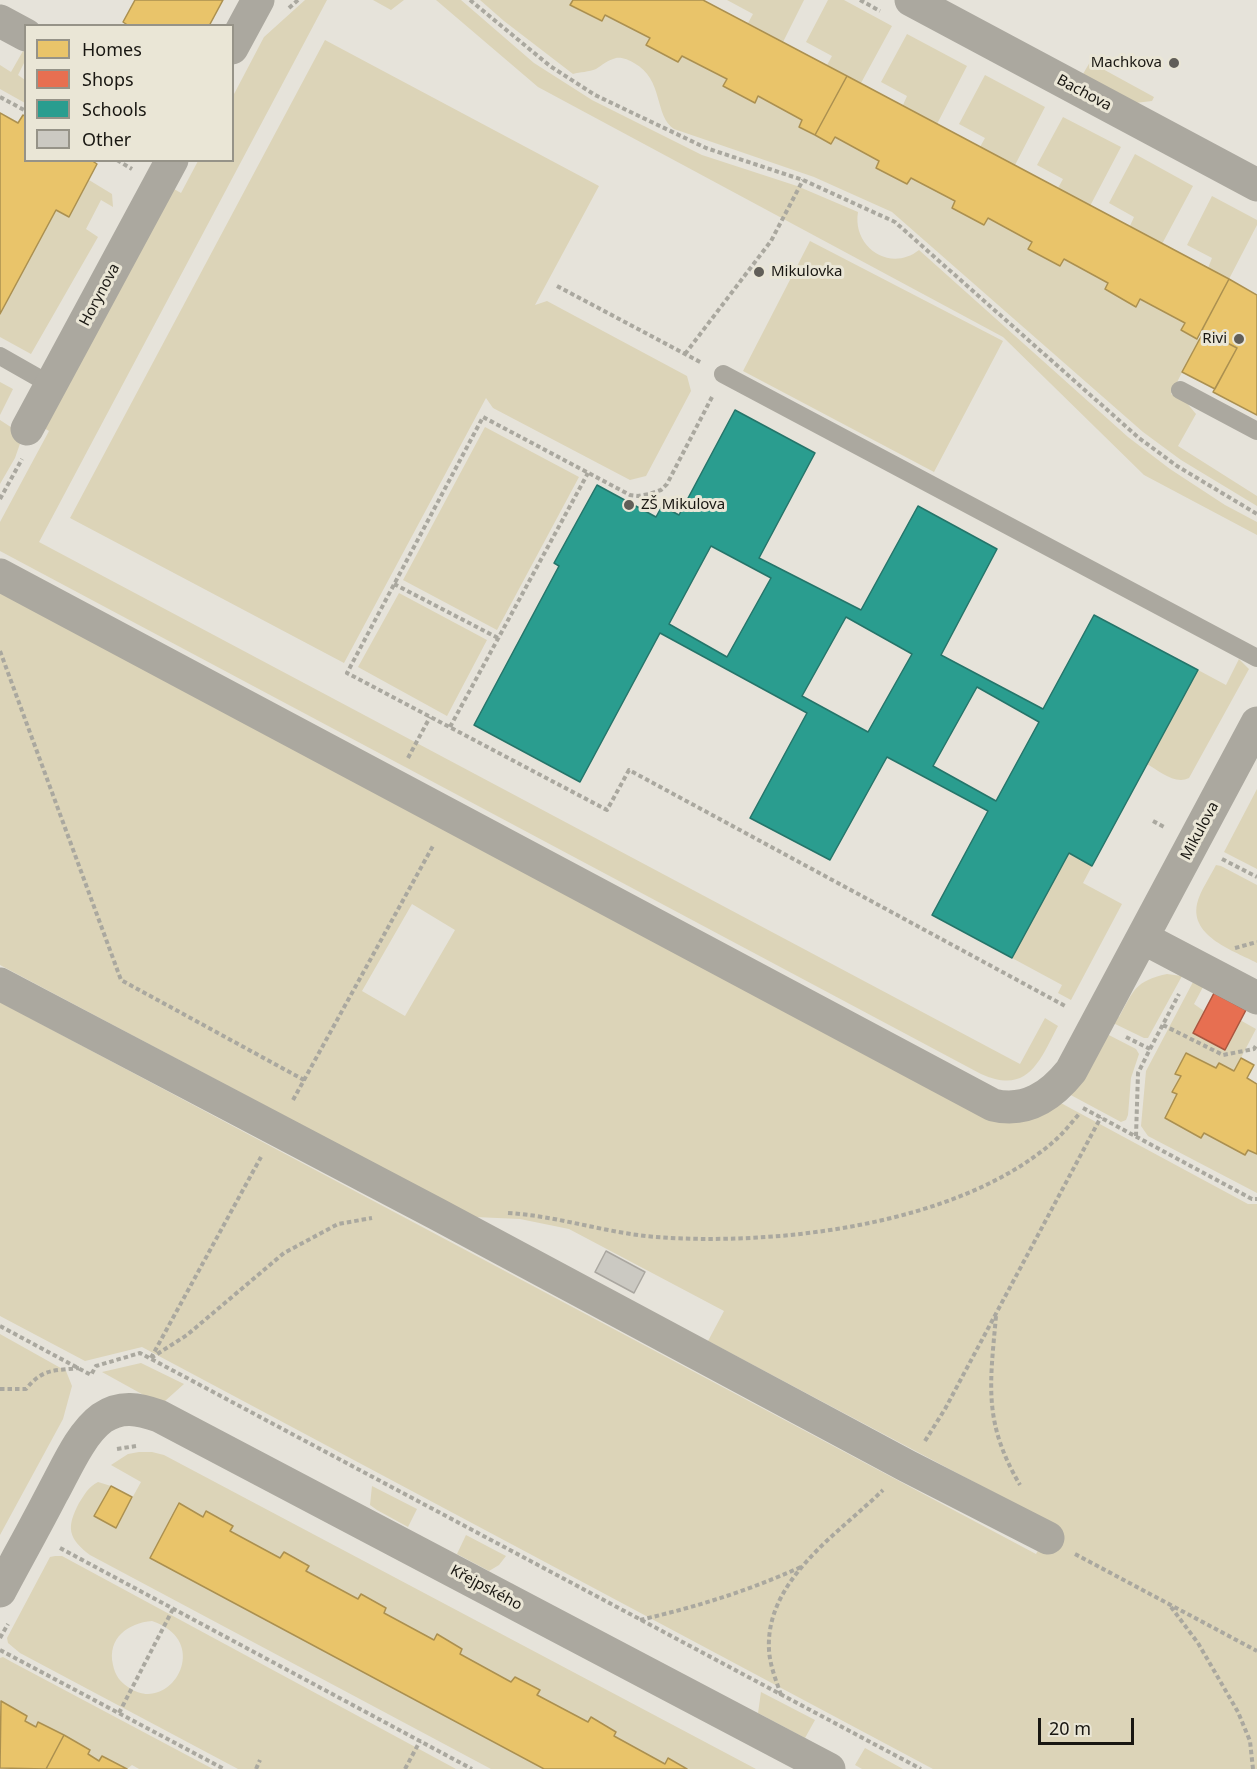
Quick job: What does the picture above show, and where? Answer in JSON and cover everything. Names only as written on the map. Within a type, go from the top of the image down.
[{"type":"street","points":[[234,44],[258,0]]},
{"type":"street","name":"Bachova","points":[[911,0],[1257,185]]},
{"type":"street","points":[[0,21],[24,34]]},
{"type":"street","name":"Horynova","points":[[27,429],[171,162]]},
{"type":"street","name":"Mikulova","points":[[0,575],[993,1105],[1014,1108],[1046,1097],[1071,1071],[1085,1017],[1143,938],[1257,723]]},
{"type":"street","points":[[1143,938],[1257,998]]},
{"type":"street","points":[[0,984],[1048,1539]]},
{"type":"street","name":"Křejpského","points":[[0,1591],[71,1458],[90,1430],[102,1418],[115,1412],[128,1408],[143,1410],[159,1416],[829,1769]]},
{"type":"lane","points":[[0,356],[51,385]]},
{"type":"lane","points":[[723,374],[1257,658]]},
{"type":"lane","points":[[1180,390],[1257,431]]},
{"type":"path","points":[[470,0],[550,66],[596,95],[706,148],[803,180],[895,222],[1139,438],[1177,466],[1257,514]]},
{"type":"path","points":[[0,97],[24,110]]},
{"type":"path","points":[[685,354],[771,241],[803,180]]},
{"type":"path","points":[[556,286],[723,374],[667,484],[661,489],[638,496],[630,495],[483,417],[347,673],[607,810],[628,770],[1085,1017],[1150,1049]]},
{"type":"path","points":[[0,499],[21,462]]},
{"type":"path","points":[[450,727],[588,473]]},
{"type":"path","points":[[394,584],[498,638]]},
{"type":"path","points":[[0,651],[121,980],[304,1080]]},
{"type":"path","points":[[393,785],[430,717]]},
{"type":"path","points":[[151,1359],[450,814]]},
{"type":"path","points":[[1227,951],[1257,942]]},
{"type":"path","points":[[1136,1136],[1138,1073],[1195,965]]},
{"type":"path","points":[[1163,1025],[1223,1055],[1254,1049],[1257,1044]]},
{"type":"path","points":[[499,1212],[523,1214],[607,1231],[657,1237],[769,1238],[851,1226],[916,1212],[955,1200],[987,1185],[1033,1158],[1053,1142],[1084,1108]]},
{"type":"path","points":[[782,1695],[771,1664],[769,1650],[770,1631],[779,1600],[801,1566],[907,1466],[945,1409],[1101,1118],[1257,1199]]},
{"type":"path","points":[[151,1359],[187,1335],[284,1253],[338,1224],[382,1216]]},
{"type":"path","points":[[996,1315],[990,1394],[992,1418],[1006,1459],[1024,1492]]},
{"type":"path","points":[[0,1326],[92,1375],[96,1366],[140,1353],[921,1769]]},
{"type":"path","points":[[0,1389],[26,1389],[36,1377],[46,1372],[79,1368]]},
{"type":"path","points":[[1048,1539],[1257,1651]]},
{"type":"path","points":[[51,1543],[470,1768]]},
{"type":"path","points":[[639,1620],[715,1601],[761,1585],[801,1566]]},
{"type":"path","points":[[1169,1604],[1198,1643],[1238,1712],[1250,1741],[1253,1769]]},
{"type":"path","points":[[118,1713],[173,1609]]},
{"type":"path","points":[[0,1650],[224,1769]]},
{"type":"path","points":[[405,1769],[420,1741]]},
{"type":"path","points":[[256,1769],[260,1760]]},
{"type":"shaded area","points":[[305,0],[327,0],[39,542],[1020,1064],[1045,1018],[1058,1026],[1038,1063],[1021,1078],[997,1079],[981,1074],[0,551],[0,522],[49,431],[44,428],[174,189],[181,193],[197,162],[234,162],[234,94],[264,37]]},
{"type":"shaded area","points":[[373,0],[404,0],[391,10]]},
{"type":"shaded area","points":[[436,0],[461,0],[534,63],[592,100],[702,155],[797,186],[858,212],[861,236],[875,253],[896,259],[919,250],[1128,437],[1170,469],[1225,505],[1257,522],[1257,535],[1144,475],[1003,337],[538,87]]},
{"type":"shaded area","points":[[480,0],[573,0],[570,5],[601,21],[605,15],[650,38],[646,45],[678,62],[682,56],[727,79],[723,86],[754,103],[758,96],[802,120],[799,127],[831,144],[835,137],[879,161],[876,168],[907,184],[911,178],[955,201],[952,208],[984,225],[988,218],[1032,242],[1060,266],[1064,259],[1108,283],[1105,290],[1136,306],[1140,299],[1185,323],[1181,330],[1199,339],[1171,394],[1186,402],[1196,414],[1178,446],[1257,496],[1257,506],[1181,460],[1143,432],[892,212],[814,177],[674,129],[664,115],[650,78],[634,63],[616,58],[596,69],[573,74]]},
{"type":"shaded area","points":[[727,0],[804,0],[783,42],[748,23],[753,14]]},
{"type":"shaded area","points":[[828,0],[844,0],[892,26],[861,83],[827,65],[832,56],[806,42]]},
{"type":"shaded area","points":[[907,34],[967,66],[937,124],[903,105],[907,96],[881,82]]},
{"type":"shaded area","points":[[325,40],[599,186],[535,305],[547,301],[687,376],[691,391],[646,476],[630,480],[493,408],[486,398],[344,663],[70,518]]},
{"type":"shaded area","points":[[24,52],[24,63],[18,75],[24,79],[24,102],[0,89],[0,65],[11,72]]},
{"type":"shaded area","points":[[1090,62],[1154,97],[1152,101],[1135,103],[1083,74]]},
{"type":"shaded area","points":[[985,75],[1045,107],[1015,165],[980,147],[985,138],[959,124]]},
{"type":"shaded area","points":[[1063,117],[1121,147],[1090,206],[1058,188],[1063,179],[1037,165]]},
{"type":"shaded area","points":[[1135,154],[1193,186],[1162,244],[1130,226],[1134,217],[1109,203]]},
{"type":"shaded area","points":[[89,180],[112,194],[113,207],[101,200],[86,229],[98,237],[31,354],[0,337],[0,314],[56,210],[69,217]]},
{"type":"shaded area","points":[[1212,196],[1257,220],[1257,225],[1229,279],[1208,268],[1212,258],[1187,245]]},
{"type":"shaded area","points":[[810,241],[1003,341],[934,472],[743,371]]},
{"type":"shaded area","points":[[0,382],[13,389],[0,415]]},
{"type":"shaded area","points":[[0,420],[23,435],[15,458],[0,484]]},
{"type":"shaded area","points":[[485,427],[579,477],[497,630],[403,580]]},
{"type":"shaded area","points":[[0,590],[971,1110],[1059,1102],[1248,1204],[1257,1204],[1257,1769],[933,1769],[142,1347],[85,1361],[0,1316],[0,1002],[1036,1554],[1040,1547],[1040,1517],[708,1341],[724,1311],[569,1229],[520,1219],[475,1217],[0,965]],"holes":[[[412,904],[455,930],[405,1016],[362,991]]]},
{"type":"shaded area","points":[[399,593],[487,640],[447,716],[358,667]]},
{"type":"shaded area","points":[[1239,659],[1249,669],[1189,778],[1178,780],[1147,764],[1198,670],[1226,685]]},
{"type":"shaded area","points":[[1257,789],[1257,869],[1224,852]]},
{"type":"shaded area","points":[[1069,853],[1092,866],[1083,883],[1122,904],[1071,1000],[1058,993],[1062,985],[1012,958]]},
{"type":"shaded area","points":[[1216,865],[1257,885],[1257,963],[1216,941],[1200,925],[1197,904]]},
{"type":"shaded area","points":[[1167,974],[1182,976],[1148,1038],[1109,1021],[1114,1014],[1119,1017],[1137,988],[1148,980]]},
{"type":"shaded area","points":[[1193,982],[1203,987],[1194,1004],[1204,1011],[1193,1033],[1225,1050],[1240,1020],[1256,1029],[1234,1071],[1219,1063],[1216,1068],[1186,1053],[1175,1073],[1181,1076],[1172,1091],[1177,1094],[1165,1118],[1200,1137],[1204,1133],[1245,1155],[1248,1150],[1257,1154],[1257,1193],[1148,1136],[1141,1126],[1146,1071]]},
{"type":"shaded area","points":[[1103,1032],[1136,1049],[1139,1054],[1131,1078],[1128,1115],[1126,1120],[1121,1122],[1067,1093]]},
{"type":"shaded area","points":[[0,1334],[66,1371],[72,1386],[63,1419],[0,1535]]},
{"type":"shaded area","points":[[141,1363],[184,1384],[165,1401],[149,1398],[102,1372]]},
{"type":"shaded area","points":[[139,1452],[164,1455],[756,1769],[687,1769],[668,1758],[665,1764],[614,1736],[616,1732],[591,1717],[588,1722],[537,1695],[539,1690],[515,1677],[511,1682],[460,1654],[462,1649],[438,1634],[434,1640],[384,1613],[386,1608],[361,1594],[358,1599],[306,1571],[309,1566],[284,1552],[280,1558],[230,1531],[233,1526],[207,1511],[203,1517],[178,1503],[150,1558],[544,1769],[491,1769],[90,1555],[83,1549],[73,1538],[71,1532],[72,1519],[79,1503],[89,1488],[98,1482],[111,1486],[95,1516],[116,1527],[141,1482],[111,1465],[128,1454]]},
{"type":"shaded area","points":[[372,1486],[417,1509],[408,1527],[370,1505]]},
{"type":"shaded area","points":[[466,1535],[506,1556],[499,1565],[489,1571],[457,1554]]},
{"type":"shaded area","points":[[62,1556],[456,1769],[238,1769],[20,1653],[8,1643],[7,1638],[50,1557]],"holes":[[[152,1621],[171,1631],[181,1644],[183,1659],[179,1673],[170,1685],[158,1692],[143,1694],[128,1687],[118,1678],[112,1655],[113,1647],[121,1634],[135,1625]]]},
{"type":"shaded area","points":[[3,1657],[213,1769],[139,1769],[132,1765],[127,1769],[102,1756],[99,1761],[88,1754],[90,1749],[39,1722],[36,1727],[25,1721],[27,1716],[0,1703],[0,1658]]},
{"type":"shaded area","points":[[761,1692],[815,1720],[805,1738],[758,1713]]},
{"type":"shaded area","points":[[865,1748],[903,1769],[862,1769],[855,1765]]},
{"type":"building: Homes","points":[[135,0],[223,0],[210,24],[126,24],[123,22]]},
{"type":"building: Homes","points":[[573,0],[703,0],[847,76],[815,135],[799,127],[802,120],[758,96],[755,103],[723,86],[727,79],[682,56],[678,62],[646,45],[650,38],[605,15],[602,21],[570,5]]},
{"type":"building: Homes","points":[[847,76],[1229,279],[1197,339],[1181,330],[1185,323],[1140,299],[1136,307],[1105,289],[1108,283],[1064,259],[1060,266],[1028,249],[1032,242],[988,218],[984,225],[952,208],[955,201],[911,178],[907,184],[876,168],[879,161],[835,137],[831,144],[815,135]]},
{"type":"building: Homes","points":[[0,113],[18,123],[24,116],[24,162],[94,162],[97,164],[69,217],[56,210],[0,314]]},
{"type":"building: Homes","name":"Rivi","points":[[1229,279],[1257,295],[1257,415],[1213,392],[1237,348],[1202,330]]},
{"type":"building: Homes","points":[[1204,331],[1237,348],[1215,389],[1182,372]]},
{"type":"building: Homes","points":[[1186,1053],[1216,1068],[1219,1063],[1234,1071],[1241,1058],[1254,1065],[1247,1078],[1257,1084],[1257,1154],[1248,1150],[1245,1155],[1204,1133],[1201,1138],[1165,1118],[1177,1094],[1172,1092],[1181,1076],[1175,1074]]},
{"type":"building: Homes","points":[[111,1486],[132,1497],[116,1528],[94,1516]]},
{"type":"building: Homes","points":[[179,1503],[203,1517],[206,1511],[233,1526],[230,1531],[280,1558],[284,1552],[309,1566],[306,1571],[358,1599],[361,1594],[386,1608],[384,1613],[434,1640],[437,1634],[462,1649],[460,1654],[511,1682],[515,1677],[540,1690],[537,1695],[588,1722],[591,1717],[616,1732],[614,1736],[665,1764],[668,1758],[687,1769],[544,1769],[150,1558]]},
{"type":"building: Homes","points":[[1,1701],[27,1716],[25,1721],[36,1727],[38,1722],[64,1735],[46,1769],[0,1768]]},
{"type":"building: Homes","points":[[64,1735],[90,1750],[88,1754],[99,1761],[102,1756],[127,1769],[46,1769]]},
{"type":"building: Shops","points":[[1214,993],[1246,1010],[1225,1050],[1193,1033]]},
{"type":"building: Schools","points":[[735,410],[815,453],[759,558],[861,610],[918,506],[997,549],[941,655],[1043,709],[1094,615],[1198,670],[1092,866],[1069,853],[1012,958],[932,915],[988,811],[887,757],[830,860],[750,818],[807,713],[660,633],[580,782],[474,725],[559,566],[554,563],[597,485],[656,517],[662,506],[679,515]],"holes":[[[711,546],[771,578],[727,657],[669,624]],[[846,617],[912,654],[868,732],[802,696]],[[977,687],[1039,722],[996,801],[933,766]]]},
{"type":"building: Other","points":[[606,1251],[645,1272],[634,1293],[595,1272]]},
{"type":"place","name":"Machkova","points":[[1174,63]]},
{"type":"place","name":"Mikulovka","points":[[759,272]]},
{"type":"place","name":"Rivi","points":[[1239,339]]},
{"type":"place","name":"ZŠ Mikulova","points":[[629,505]]}]
